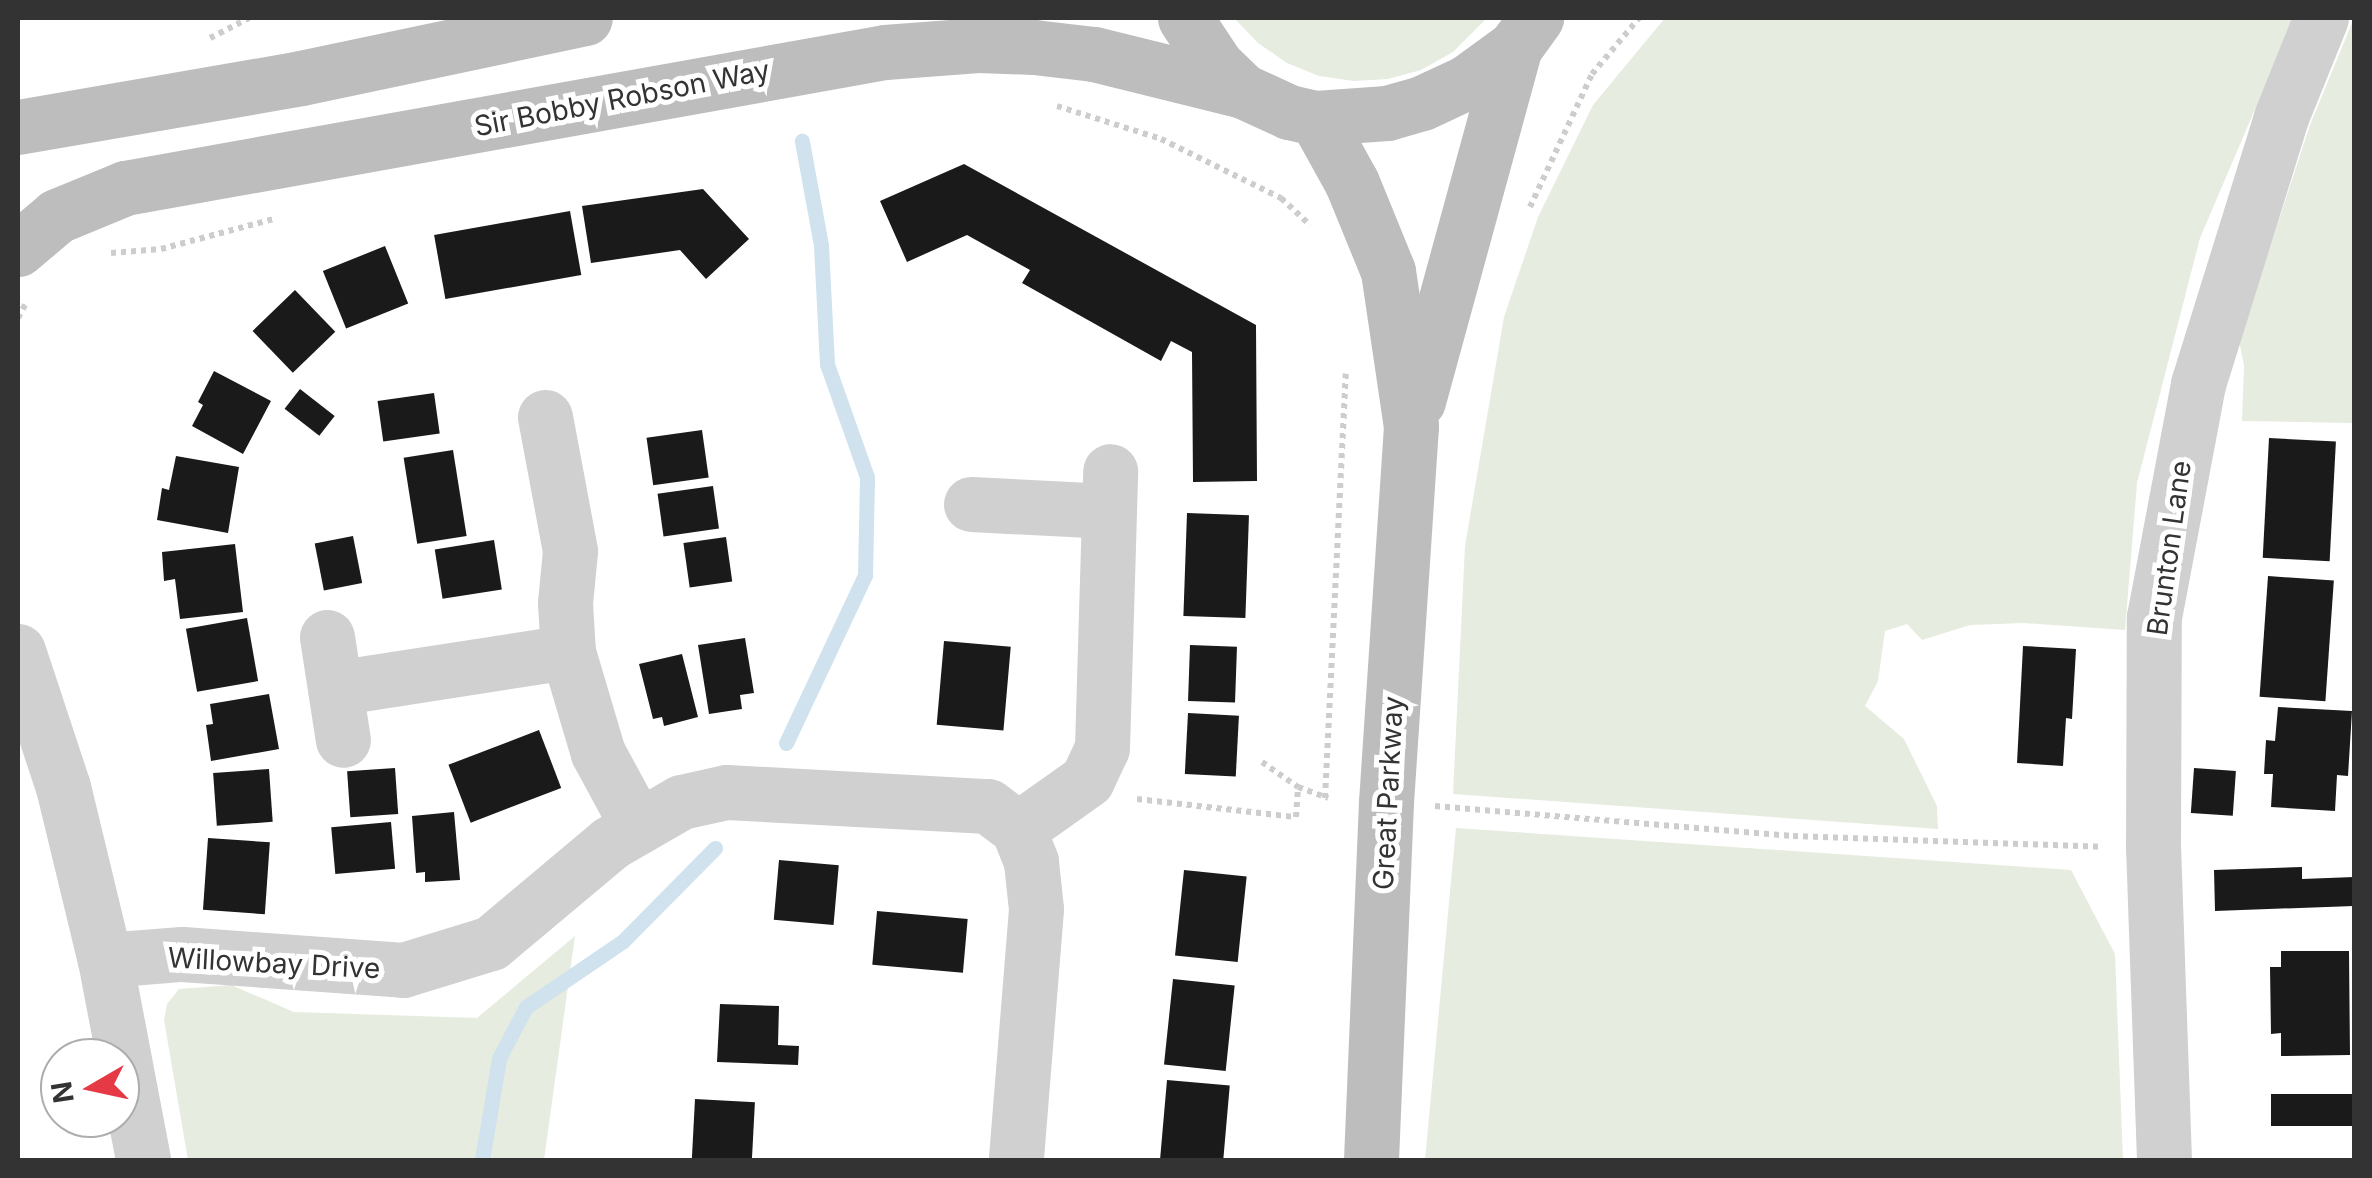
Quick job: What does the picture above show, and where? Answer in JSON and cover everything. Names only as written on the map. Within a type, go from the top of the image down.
[{"type":"street","points":[[18,126],[301,78],[585,18]]},
{"type":"street","name":"Great Parkway","points":[[1185,18],[1216,65],[1243,92],[1290,112],[1316,118],[1353,118],[1422,103],[1467,82],[1526,32]]},
{"type":"street","name":"Brunton Lane","points":[[2164,1160],[2152,850],[2154,616],[2198,384],[2281,117],[2322,18]]},
{"type":"street","name":"Great Parkway","points":[[1411,426],[1526,32]]},
{"type":"street","name":"Sir Bobby Robson Way","points":[[26,268],[57,216],[125,188],[885,52],[978,45],[1034,47],[1094,54],[1243,92]]},
{"type":"street","name":"Great Parkway","points":[[1316,118],[1368,218],[1388,271],[1411,426],[1418,799],[1371,1160]]},
{"type":"street","points":[[545,417],[570,551],[565,603],[568,652],[598,753],[638,827]]},
{"type":"street","points":[[971,504],[1110,491],[1102,748],[1087,780],[1018,829],[1031,862],[1036,908],[1016,1160]]},
{"type":"street","points":[[18,651],[63,788],[106,960],[143,1160]]},
{"type":"street","points":[[335,689],[568,652]]},
{"type":"street","name":"Willowbay Drive","points":[[106,960],[182,954],[403,970],[447,960],[491,943],[610,843],[681,802],[727,792],[988,806],[1018,829]]},
{"type":"path","points":[[1528,211],[1592,74],[1639,18]]},
{"type":"path","points":[[1055,105],[1161,139],[1281,198],[1316,231]]},
{"type":"path","points":[[93,255],[161,249],[292,214]]},
{"type":"path","points":[[18,318],[26,268]]},
{"type":"path","points":[[1326,798],[1346,366]]},
{"type":"path","points":[[1262,762],[1298,787],[1326,798],[1418,799],[1793,836],[2152,850]]},
{"type":"path","points":[[1071,792],[1296,817],[1298,787]]},
{"type":"shaded area","points":[[1234,18],[1487,18],[1453,52],[1421,70],[1388,79],[1354,81],[1319,76],[1287,63],[1258,43]]},
{"type":"shaded area","points":[[1665,18],[2294,18],[2200,238],[2137,483],[2125,630],[2023,623],[1970,625],[1922,640],[1907,624],[1885,631],[1878,681],[1865,706],[1904,739],[1937,806],[1938,829],[1453,794],[1465,546],[1504,317],[1538,217],[1593,105]]},
{"type":"shaded area","points":[[2354,18],[2354,423],[2242,421],[2244,365],[2239,341],[2310,125]]},
{"type":"shaded area","points":[[1456,828],[2071,870],[2115,954],[2123,1160],[1425,1160]]},
{"type":"shaded area","points":[[575,936],[544,1160],[188,1160],[164,1020],[167,1004],[179,989],[231,985],[294,1012],[477,1018]]},
{"type":"building","points":[[964,164],[1256,325],[1257,481],[1193,482],[1192,352],[1171,341],[1161,361],[1022,283],[1030,270],[967,235],[907,262],[880,201]]},
{"type":"building","points":[[703,189],[749,239],[706,279],[680,250],[591,263],[582,206]]},
{"type":"building","points":[[570,211],[581,275],[445,299],[434,235]]},
{"type":"building","points":[[385,246],[408,303],[346,329],[323,271]]},
{"type":"building","points":[[295,290],[335,332],[293,373],[253,331]]},
{"type":"building","points":[[214,371],[271,401],[243,454],[192,426],[203,405],[198,402]]},
{"type":"building","points":[[300,389],[335,416],[319,436],[285,409]]},
{"type":"building","points":[[434,393],[440,434],[383,442],[378,401]]},
{"type":"building","points":[[702,430],[709,478],[653,485],[647,438]]},
{"type":"building","points":[[2269,438],[2336,442],[2330,561],[2263,558]]},
{"type":"building","points":[[453,450],[467,536],[417,544],[404,458]]},
{"type":"building","points":[[176,456],[239,467],[228,533],[157,520],[162,488],[169,490]]},
{"type":"building","points":[[713,486],[719,529],[664,536],[658,494]]},
{"type":"building","points":[[1187,513],[1249,515],[1245,618],[1183,616]]},
{"type":"building","points":[[353,536],[362,583],[324,591],[315,543]]},
{"type":"building","points":[[726,537],[732,582],[690,588],[683,543]]},
{"type":"building","points":[[494,540],[502,589],[443,599],[435,549]]},
{"type":"building","points":[[235,544],[243,612],[180,619],[175,579],[164,581],[162,552]]},
{"type":"building","points":[[2268,576],[2334,581],[2325,701],[2260,697]]},
{"type":"building","points":[[247,618],[258,681],[197,692],[186,629]]},
{"type":"building","points":[[745,638],[754,693],[740,695],[742,709],[709,714],[698,645]]},
{"type":"building","points":[[944,641],[1011,647],[1003,731],[937,725]]},
{"type":"building","points":[[1190,645],[1237,647],[1235,703],[1188,701]]},
{"type":"building","points":[[2023,646],[2076,649],[2072,719],[2066,718],[2063,766],[2017,763]]},
{"type":"building","points":[[682,654],[698,717],[664,726],[662,717],[653,719],[639,664]]},
{"type":"building","points":[[269,694],[279,749],[211,761],[206,725],[213,724],[210,704]]},
{"type":"building","points":[[2278,707],[2352,711],[2348,776],[2337,775],[2335,811],[2271,807],[2273,774],[2264,774],[2266,740],[2275,741]]},
{"type":"building","points":[[1188,713],[1239,716],[1236,777],[1185,774]]},
{"type":"building","points":[[539,730],[561,788],[471,823],[448,765]]},
{"type":"building","points":[[395,768],[398,814],[350,817],[347,771]]},
{"type":"building","points":[[2194,768],[2236,771],[2233,816],[2191,813]]},
{"type":"building","points":[[269,769],[273,822],[217,826],[213,773]]},
{"type":"building","points":[[454,812],[460,880],[425,882],[425,872],[416,873],[412,816]]},
{"type":"building","points":[[391,822],[395,869],[335,874],[331,827]]},
{"type":"building","points":[[208,838],[270,842],[265,914],[203,910]]},
{"type":"building","points":[[779,860],[839,865],[834,925],[774,920]]},
{"type":"building","points":[[2302,867],[2302,879],[2354,877],[2354,906],[2215,911],[2214,870]]},
{"type":"building","points":[[1184,870],[1247,877],[1238,962],[1175,956]]},
{"type":"building","points":[[877,911],[968,919],[963,973],[872,965]]},
{"type":"building","points":[[2281,951],[2349,951],[2350,1055],[2281,1056],[2281,1033],[2271,1034],[2270,967],[2281,967]]},
{"type":"building","points":[[1173,979],[1235,985],[1226,1071],[1164,1065]]},
{"type":"building","points":[[720,1004],[779,1006],[778,1045],[799,1046],[798,1065],[717,1062]]},
{"type":"building","points":[[1167,1080],[1230,1085],[1223,1160],[1160,1160]]},
{"type":"building","points":[[2271,1094],[2354,1094],[2354,1126],[2271,1126]]},
{"type":"building","points":[[695,1099],[755,1102],[752,1160],[692,1160]]},
{"type":"waterway","points":[[786,743],[865,575],[867,477],[827,364],[821,245],[802,141]]},
{"type":"waterway","points":[[482,1160],[499,1058],[526,1007],[623,941],[715,848]]}]
